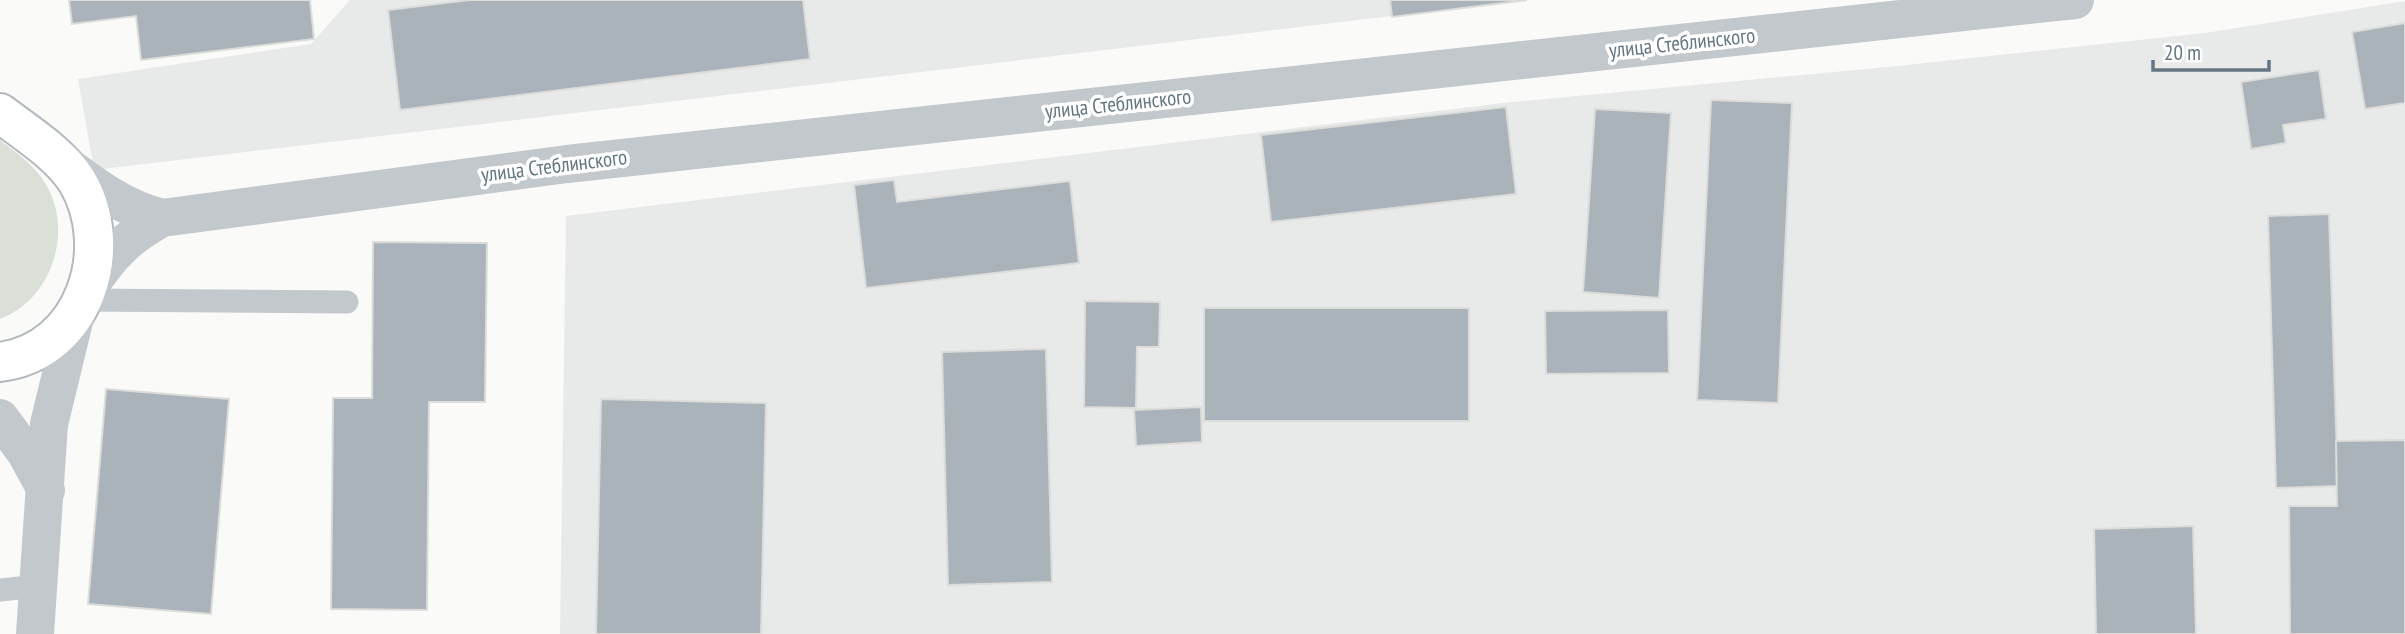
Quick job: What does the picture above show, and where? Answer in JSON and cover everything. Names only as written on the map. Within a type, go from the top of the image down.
[{"type":"street","name":"улица Стеблинского","points":[[162,218],[580,162],[2075,0]]},
{"type":"street","points":[[0,113],[109,197],[143,213],[162,218]]},
{"type":"street","points":[[35,634],[49,424],[96,259],[95,231],[89,203],[75,178],[55,156]]},
{"type":"street","points":[[0,362],[33,351],[57,334],[83,300],[107,261],[132,234],[162,218]]},
{"type":"street","points":[[0,418],[26,453],[46,490]]},
{"type":"lane","points":[[83,300],[347,302]]},
{"type":"lane","points":[[0,590],[38,586]]},
{"type":"shaded area","points":[[350,0],[1527,0],[94,170],[78,79],[311,44]]},
{"type":"shaded area","points":[[2405,1],[2405,634],[560,634],[566,216],[1503,103],[1888,67],[2205,33]]},
{"type":"shaded area","points":[[0,140],[41,177],[52,196],[58,237],[54,258],[35,295],[19,309],[0,319]]},
{"type":"building","points":[[69,0],[310,0],[314,39],[141,60],[136,16],[72,24]]},
{"type":"building","points":[[469,0],[803,0],[810,59],[400,110],[388,10]]},
{"type":"building","points":[[1390,0],[1527,0],[1392,17]]},
{"type":"building","points":[[2405,23],[2405,103],[2365,109],[2352,32]]},
{"type":"building","points":[[2319,70],[2326,119],[2283,125],[2286,143],[2251,149],[2241,82]]},
{"type":"building","points":[[1711,100],[1792,103],[1778,403],[1697,400]]},
{"type":"building","points":[[1506,107],[1516,194],[1271,222],[1261,135]]},
{"type":"building","points":[[1595,109],[1671,113],[1659,298],[1583,292]]},
{"type":"building","points":[[894,180],[897,202],[1070,181],[1079,263],[866,288],[854,185]]},
{"type":"building","points":[[2329,214],[2338,486],[2276,488],[2268,216]]},
{"type":"building","points":[[373,242],[487,243],[485,402],[429,402],[427,610],[331,609],[333,398],[372,398]]},
{"type":"building","points":[[1085,301],[1160,302],[1159,347],[1137,347],[1136,408],[1084,407]]},
{"type":"building","points":[[1204,308],[1469,308],[1469,421],[1204,421]]},
{"type":"building","points":[[1668,310],[1669,373],[1546,374],[1545,311]]},
{"type":"building","points":[[1046,349],[1052,582],[948,585],[942,352]]},
{"type":"building","points":[[106,389],[229,399],[211,614],[88,604]]},
{"type":"building","points":[[601,399],[766,403],[761,634],[596,634]]},
{"type":"building","points":[[1201,407],[1202,442],[1136,446],[1134,410]]},
{"type":"building","points":[[2405,440],[2405,634],[2290,634],[2289,506],[2337,506],[2336,441]]},
{"type":"building","points":[[2193,526],[2196,634],[2096,634],[2094,529]]}]
